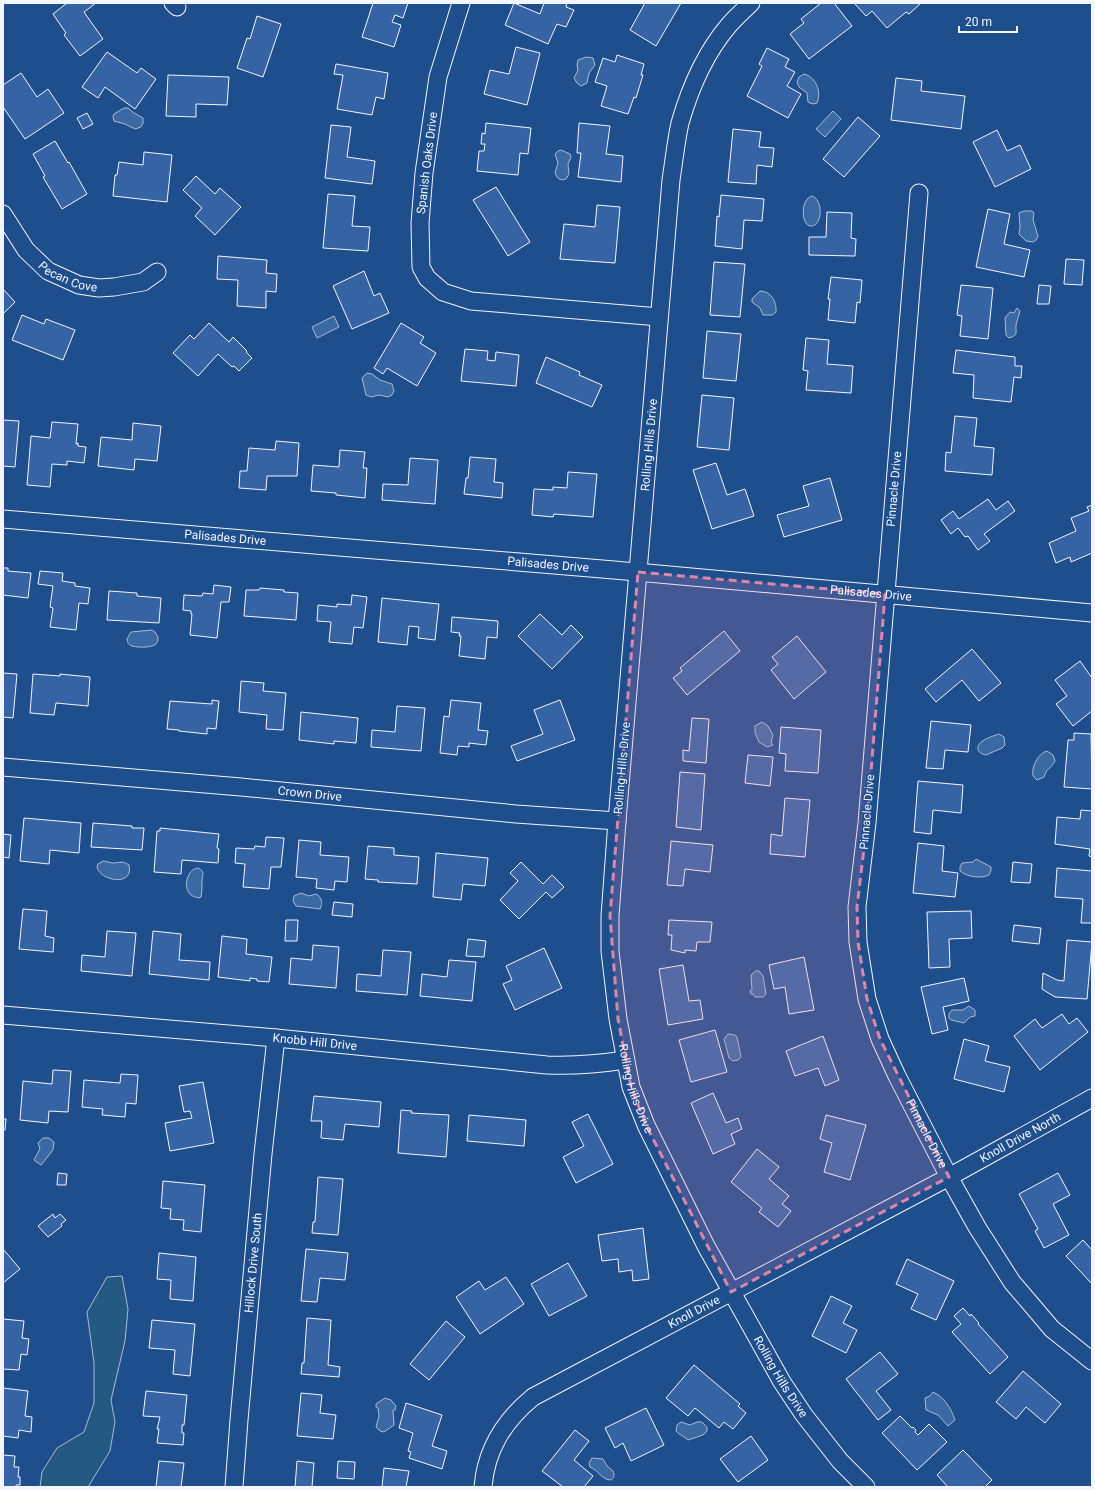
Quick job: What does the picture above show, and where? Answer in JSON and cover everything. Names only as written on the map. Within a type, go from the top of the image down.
[{"type":"street","name":"Spanish Oaks Drive","points":[[461,3],[438,77],[424,172],[420,223],[421,267],[427,278],[443,292],[471,301],[659,317]]},
{"type":"street","name":"Rolling Hills Drive","points":[[751,3],[729,26],[714,46],[701,69],[683,112],[671,180],[617,821],[610,916],[610,951],[618,1019],[625,1060],[631,1087],[646,1125],[706,1246],[782,1382],[804,1416],[840,1461],[866,1487]]},
{"type":"street","name":"Pinnacle Drive","points":[[919,193],[867,823],[857,907],[858,942],[867,999],[880,1039],[897,1076],[949,1177],[977,1227],[1012,1282],[1052,1329],[1092,1361]]},
{"type":"street","name":"Pecan Cove","points":[[3,214],[26,250],[48,271],[79,285],[99,288],[114,287],[143,282],[157,272]]},
{"type":"street","name":"Palisades Drive","points":[[3,518],[365,548],[1092,613]]},
{"type":"street","name":"Crown Drive","points":[[3,767],[241,787],[516,814],[617,821]]},
{"type":"street","name":"Knobb Hill Drive","points":[[3,1015],[276,1038],[353,1047],[555,1065],[571,1066],[602,1064],[625,1060]]},
{"type":"street","name":"Hillock Drive South","points":[[234,1487],[263,1154],[276,1038]]},
{"type":"street","name":"Knoll Drive North","points":[[949,1177],[1092,1098]]},
{"type":"street","name":"Knoll Drive","points":[[483,1487],[483,1478],[491,1451],[499,1432],[517,1410],[533,1397],[949,1177]]},
{"type":"highlighted area","points":[[638,572],[885,594],[867,823],[857,907],[858,942],[867,999],[880,1039],[949,1177],[731,1292],[646,1125],[631,1087],[618,1019],[610,916]]},
{"type":"shaded area","points":[[586,57],[593,58],[595,65],[589,73],[587,83],[581,86],[574,78],[578,70],[578,60]]},
{"type":"shaded area","points":[[804,74],[812,78],[817,86],[819,94],[817,103],[813,104],[808,102],[807,93],[799,87],[797,82],[799,77]]},
{"type":"shaded area","points":[[124,108],[128,108],[143,118],[141,127],[135,129],[114,121],[114,114]]},
{"type":"shaded area","points":[[833,111],[841,119],[825,137],[816,129]]},
{"type":"shaded area","points":[[561,150],[570,154],[571,157],[568,164],[569,174],[566,179],[562,180],[558,178],[555,173],[558,163],[555,154]]},
{"type":"shaded area","points":[[812,196],[816,198],[820,208],[820,213],[815,225],[811,226],[805,222],[803,212],[805,202]]},
{"type":"shaded area","points":[[1024,211],[1032,211],[1034,213],[1033,220],[1038,236],[1033,242],[1026,241],[1019,234],[1019,213]]},
{"type":"shaded area","points":[[760,291],[764,291],[770,295],[774,301],[776,312],[772,315],[763,315],[760,308],[752,302],[752,299]]},
{"type":"shaded area","points":[[1017,308],[1020,311],[1016,325],[1016,334],[1009,338],[1006,335],[1005,318],[1010,312],[1014,313]]},
{"type":"shaded area","points":[[334,316],[339,327],[317,338],[312,327]]},
{"type":"shaded area","points":[[367,373],[392,384],[394,391],[392,395],[388,397],[379,395],[371,397],[366,395],[362,378]]},
{"type":"shaded area","points":[[152,630],[158,637],[157,642],[154,645],[139,647],[132,646],[128,643],[127,639],[131,632]]},
{"type":"shaded area","points":[[762,722],[768,726],[773,735],[771,742],[773,745],[767,747],[759,742],[755,733],[755,726]]},
{"type":"shaded area","points":[[999,734],[1004,737],[1005,745],[1002,748],[986,755],[982,754],[978,749],[978,746],[982,741]]},
{"type":"shaded area","points":[[1047,751],[1053,755],[1055,761],[1046,771],[1044,777],[1037,780],[1033,776],[1034,765],[1038,758]]},
{"type":"shaded area","points":[[976,859],[991,867],[989,875],[974,877],[966,875],[960,871],[962,863],[973,862]]},
{"type":"shaded area","points":[[103,861],[125,863],[129,865],[129,872],[126,877],[122,879],[116,880],[109,878],[99,872],[97,867],[98,864]]},
{"type":"shaded area","points":[[198,868],[203,873],[201,897],[199,898],[190,894],[187,887],[187,879],[189,875],[194,869]]},
{"type":"shaded area","points":[[301,893],[309,896],[316,894],[318,895],[321,900],[320,909],[296,906],[293,901],[294,896]]},
{"type":"shaded area","points":[[756,971],[759,971],[763,976],[766,994],[763,997],[755,997],[750,991],[752,990],[751,975]]},
{"type":"shaded area","points":[[969,1006],[975,1010],[975,1016],[970,1017],[964,1023],[951,1020],[949,1018],[949,1014],[952,1010],[963,1010]]},
{"type":"shaded area","points":[[728,1034],[735,1035],[737,1037],[741,1057],[738,1060],[733,1061],[729,1058],[724,1039]]},
{"type":"shaded area","points":[[43,1138],[49,1138],[54,1142],[53,1150],[41,1165],[34,1160],[40,1149],[38,1143]]},
{"type":"shaded area","points":[[122,1276],[128,1309],[125,1341],[111,1400],[115,1422],[110,1451],[88,1487],[40,1487],[42,1472],[57,1448],[84,1432],[94,1403],[94,1363],[87,1312],[107,1277]]},
{"type":"shaded area","points":[[933,1392],[944,1400],[955,1420],[948,1426],[938,1415],[926,1410],[925,1398],[930,1396]]},
{"type":"shaded area","points":[[385,1398],[391,1400],[396,1406],[395,1410],[393,1410],[394,1425],[384,1432],[380,1431],[376,1427],[379,1416],[376,1404]]},
{"type":"shaded area","points":[[681,1422],[690,1425],[697,1422],[702,1422],[707,1427],[707,1431],[703,1435],[688,1440],[676,1431],[677,1425]]},
{"type":"shaded area","points":[[592,1458],[603,1459],[607,1466],[613,1471],[614,1475],[612,1479],[610,1480],[604,1478],[590,1467],[589,1463]]},
{"type":"building","points":[[67,3],[96,3],[84,12],[103,39],[80,56],[64,35],[66,33],[53,14]]},
{"type":"building","points":[[373,3],[408,3],[403,18],[395,15],[392,22],[401,25],[394,47],[362,37]]},
{"type":"building","points":[[514,3],[540,14],[544,3],[567,3],[566,7],[574,10],[566,27],[557,24],[548,44],[505,25]]},
{"type":"building","points":[[645,3],[681,3],[656,46],[630,30]]},
{"type":"building","points":[[821,3],[834,3],[852,26],[809,59],[790,34],[804,23],[801,19]]},
{"type":"building","points":[[854,3],[921,3],[909,14],[906,12],[887,28],[872,11],[866,16]]},
{"type":"building","points":[[257,16],[281,24],[263,77],[237,68],[247,38],[250,39]]},
{"type":"building","points":[[516,47],[540,53],[527,105],[484,94],[490,70],[509,74]]},
{"type":"building","points":[[767,48],[789,59],[785,67],[795,72],[787,86],[801,94],[788,118],[747,96],[762,66],[759,64]]},
{"type":"building","points":[[107,52],[137,73],[141,68],[156,79],[135,109],[105,87],[98,98],[82,87]]},
{"type":"building","points":[[617,55],[644,64],[641,75],[643,75],[636,98],[634,97],[628,114],[601,106],[607,86],[595,82],[603,58],[615,62]]},
{"type":"building","points":[[336,64],[388,73],[384,99],[376,97],[372,115],[337,109],[343,75],[334,74]]},
{"type":"building","points":[[21,73],[37,97],[48,89],[64,113],[25,139],[3,107],[3,85]]},
{"type":"building","points":[[168,75],[229,77],[227,105],[196,104],[196,117],[166,116]]},
{"type":"building","points":[[896,78],[922,81],[921,91],[965,96],[961,129],[891,120]]},
{"type":"building","points":[[87,113],[93,124],[83,129],[77,118]]},
{"type":"building","points":[[858,117],[880,136],[844,177],[823,159]]},
{"type":"building","points":[[486,123],[531,128],[528,154],[520,153],[518,175],[477,171],[479,151],[484,151],[485,144],[481,144],[482,133],[485,134]]},
{"type":"building","points":[[579,123],[610,126],[606,154],[623,156],[621,182],[578,177],[581,153],[577,153]]},
{"type":"building","points":[[331,125],[351,127],[347,157],[375,161],[372,184],[325,178]]},
{"type":"building","points":[[733,129],[761,132],[759,147],[774,148],[772,167],[757,165],[756,184],[728,182]]},
{"type":"building","points":[[997,130],[1007,151],[1020,145],[1031,169],[995,187],[973,142]]},
{"type":"building","points":[[55,141],[87,194],[62,209],[43,177],[45,176],[33,154]]},
{"type":"building","points":[[144,152],[172,155],[167,202],[113,196],[115,175],[117,175],[119,162],[143,165]]},
{"type":"building","points":[[196,176],[215,194],[220,188],[241,207],[215,235],[195,216],[202,208],[183,190]]},
{"type":"building","points":[[496,187],[530,242],[508,256],[473,200]]},
{"type":"building","points":[[328,194],[355,196],[352,226],[370,227],[368,251],[323,248]]},
{"type":"building","points":[[721,195],[764,199],[762,221],[744,220],[742,249],[715,246],[717,216],[719,217]]},
{"type":"building","points":[[597,205],[620,207],[615,263],[560,259],[564,224],[595,227]]},
{"type":"building","points":[[988,209],[1010,214],[1004,244],[1030,250],[1024,277],[976,267]]},
{"type":"building","points":[[827,212],[852,213],[851,238],[856,239],[855,256],[809,255],[809,237],[826,237]]},
{"type":"building","points":[[218,256],[267,260],[266,273],[277,274],[276,292],[266,291],[266,308],[237,306],[238,280],[217,279]]},
{"type":"building","points":[[1066,259],[1084,260],[1082,285],[1064,284]]},
{"type":"building","points":[[714,262],[745,264],[740,317],[710,315]]},
{"type":"building","points":[[364,271],[374,296],[380,293],[389,313],[352,329],[333,286]]},
{"type":"building","points":[[831,277],[862,280],[860,303],[857,302],[855,323],[828,320],[830,299],[828,299]]},
{"type":"building","points":[[961,285],[993,288],[988,339],[960,336],[962,316],[957,315]]},
{"type":"building","points":[[1039,285],[1051,286],[1049,304],[1037,304]]},
{"type":"building","points":[[3,289],[15,302],[3,314]]},
{"type":"building","points":[[22,315],[44,324],[46,319],[75,330],[63,360],[12,340]]},
{"type":"building","points":[[209,323],[229,342],[233,337],[252,358],[239,371],[234,366],[232,367],[218,354],[198,376],[173,353],[190,335],[194,339]]},
{"type":"building","points":[[401,323],[424,337],[420,343],[436,353],[417,386],[387,368],[383,374],[374,368]]},
{"type":"building","points":[[707,331],[741,334],[736,381],[703,378]]},
{"type":"building","points":[[806,338],[829,340],[827,364],[853,366],[851,393],[806,390],[808,371],[803,370]]},
{"type":"building","points":[[465,349],[488,351],[487,360],[495,361],[496,352],[519,355],[516,386],[461,381]]},
{"type":"building","points":[[956,350],[1015,357],[1015,366],[1022,366],[1021,378],[1014,377],[1011,402],[973,398],[974,375],[953,373]]},
{"type":"building","points":[[546,357],[580,372],[579,375],[602,385],[592,407],[536,383]]},
{"type":"building","points":[[702,395],[734,398],[729,450],[697,447]]},
{"type":"building","points":[[955,416],[977,418],[974,446],[994,448],[992,475],[945,471],[946,452],[951,453]]},
{"type":"building","points":[[3,420],[19,421],[15,467],[3,466]]},
{"type":"building","points":[[52,422],[78,424],[76,444],[78,443],[78,446],[86,447],[84,463],[67,461],[67,465],[52,464],[50,487],[27,485],[31,436],[50,438]]},
{"type":"building","points":[[133,423],[161,426],[157,461],[135,459],[134,470],[98,466],[101,437],[132,440]]},
{"type":"building","points":[[276,441],[299,443],[297,476],[267,476],[266,490],[239,488],[240,471],[247,471],[249,448],[275,450]]},
{"type":"building","points":[[340,450],[365,452],[363,468],[367,468],[365,498],[336,495],[336,493],[311,491],[313,465],[339,467]]},
{"type":"building","points":[[470,457],[496,459],[494,482],[503,483],[502,498],[464,494],[466,478],[468,478]]},
{"type":"building","points":[[410,458],[438,460],[435,504],[382,500],[383,484],[408,485]]},
{"type":"building","points":[[716,463],[727,495],[745,489],[754,516],[712,529],[693,470]]},
{"type":"building","points":[[568,472],[597,474],[593,517],[554,514],[553,517],[532,515],[534,489],[553,490],[553,487],[567,488]]},
{"type":"building","points":[[830,478],[842,520],[784,537],[777,515],[809,506],[803,486]]},
{"type":"building","points":[[988,499],[996,510],[1008,501],[1015,511],[984,534],[990,541],[978,550],[968,536],[965,537],[958,528],[951,534],[941,520],[953,511],[959,519]]},
{"type":"building","points":[[1092,505],[1092,553],[1071,562],[1070,557],[1056,563],[1049,543],[1076,531],[1071,518],[1089,511],[1087,507]]},
{"type":"building","points":[[3,568],[8,568],[8,571],[31,573],[28,598],[3,595]]},
{"type":"building","points":[[40,571],[63,573],[62,581],[75,583],[75,586],[90,588],[88,604],[79,603],[76,630],[50,627],[53,608],[50,607],[53,586],[38,584]]},
{"type":"building","points":[[214,585],[231,587],[229,602],[221,602],[217,638],[190,635],[192,614],[191,611],[183,610],[184,595],[202,596],[203,593],[213,594]]},
{"type":"building","points":[[260,588],[298,593],[296,620],[244,616],[246,590],[259,590]]},
{"type":"building","points":[[109,591],[137,593],[137,596],[161,598],[159,623],[107,620]]},
{"type":"building","points":[[352,595],[367,597],[363,628],[354,627],[352,644],[329,642],[331,622],[317,621],[318,605],[337,607],[337,604],[351,605]]},
{"type":"building","points":[[382,598],[439,604],[435,640],[418,638],[419,627],[409,626],[407,645],[378,642]]},
{"type":"building","points":[[540,614],[562,635],[571,625],[583,637],[552,669],[518,636]]},
{"type":"building","points":[[452,617],[498,621],[497,638],[487,637],[485,659],[459,656],[461,636],[459,636],[460,633],[451,632]]},
{"type":"building","points":[[724,631],[740,651],[687,695],[673,678],[682,671],[680,668]]},
{"type":"building","points":[[797,636],[826,672],[794,699],[771,670],[778,664],[772,657]]},
{"type":"building","points":[[972,649],[1001,683],[979,701],[962,680],[936,702],[925,689]]},
{"type":"building","points":[[1080,661],[1092,678],[1092,711],[1073,726],[1056,704],[1067,696],[1055,680]]},
{"type":"building","points":[[3,673],[17,674],[13,718],[3,717]]},
{"type":"building","points":[[33,674],[60,676],[60,674],[90,677],[88,706],[56,703],[54,715],[30,713]]},
{"type":"building","points":[[241,681],[264,683],[263,691],[286,693],[283,730],[266,729],[267,715],[239,712]]},
{"type":"building","points":[[212,700],[219,701],[216,729],[207,728],[207,734],[167,729],[170,701],[212,704]]},
{"type":"building","points":[[451,700],[481,703],[478,730],[488,731],[486,745],[469,743],[469,747],[458,746],[457,755],[440,753],[444,716],[449,717]]},
{"type":"building","points":[[560,700],[575,740],[517,761],[511,746],[543,734],[534,710]]},
{"type":"building","points":[[397,706],[425,708],[421,751],[371,747],[372,730],[395,732]]},
{"type":"building","points":[[301,712],[358,718],[356,743],[334,741],[334,744],[299,740]]},
{"type":"building","points":[[692,718],[709,719],[706,763],[683,761],[683,750],[689,751]]},
{"type":"building","points":[[931,721],[971,725],[968,752],[945,750],[943,769],[926,768]]},
{"type":"building","points":[[781,727],[821,730],[818,773],[785,771],[786,754],[779,753]]},
{"type":"building","points":[[1074,733],[1091,734],[1092,789],[1064,787],[1068,740],[1074,740]]},
{"type":"building","points":[[748,755],[773,757],[770,786],[745,783]]},
{"type":"building","points":[[680,772],[705,774],[701,830],[676,827]]},
{"type":"building","points":[[918,781],[963,785],[961,813],[933,810],[931,834],[914,832]]},
{"type":"building","points":[[785,798],[810,800],[805,857],[770,854],[771,834],[782,836]]},
{"type":"building","points":[[1081,810],[1092,811],[1092,857],[1089,856],[1090,849],[1055,844],[1057,817],[1080,819]]},
{"type":"building","points":[[24,818],[81,823],[79,853],[50,850],[49,864],[20,861]]},
{"type":"building","points":[[93,823],[144,828],[142,850],[91,847]]},
{"type":"building","points":[[160,828],[219,834],[217,848],[219,849],[218,863],[182,860],[181,874],[154,872],[157,831],[160,831]]},
{"type":"building","points":[[3,834],[11,835],[9,858],[3,857]]},
{"type":"building","points":[[266,837],[284,838],[281,867],[271,867],[269,889],[243,887],[245,864],[235,863],[236,848],[254,849],[255,846],[265,847]]},
{"type":"building","points":[[299,840],[321,842],[320,855],[349,857],[347,882],[335,881],[334,890],[316,888],[317,879],[296,877]]},
{"type":"building","points":[[671,841],[713,845],[710,872],[685,869],[683,886],[667,885]]},
{"type":"building","points":[[918,843],[944,846],[942,871],[958,873],[955,897],[913,893]]},
{"type":"building","points":[[368,846],[394,848],[394,855],[419,857],[417,884],[378,882],[378,880],[365,879]]},
{"type":"building","points":[[436,853],[488,858],[485,886],[463,884],[461,900],[433,897]]},
{"type":"building","points":[[521,862],[543,884],[552,875],[564,887],[552,898],[546,892],[519,919],[500,900],[518,881],[510,873]]},
{"type":"building","points":[[1013,862],[1032,864],[1030,883],[1011,882]]},
{"type":"building","points":[[1057,868],[1092,871],[1092,923],[1081,923],[1083,899],[1055,897]]},
{"type":"building","points":[[334,902],[353,904],[352,917],[332,915]]},
{"type":"building","points":[[23,909],[47,911],[45,936],[54,938],[53,952],[19,949]]},
{"type":"building","points":[[971,911],[972,938],[949,939],[950,967],[929,968],[927,912]]},
{"type":"building","points":[[286,920],[298,920],[297,941],[285,941]]},
{"type":"building","points":[[669,920],[712,922],[710,942],[697,942],[696,951],[685,950],[685,953],[671,950],[672,935],[668,935]]},
{"type":"building","points":[[1014,925],[1041,928],[1039,944],[1012,941]]},
{"type":"building","points":[[107,931],[136,933],[132,976],[81,971],[82,955],[105,957]]},
{"type":"building","points":[[153,931],[181,934],[179,960],[210,962],[209,980],[149,974]]},
{"type":"building","points":[[222,936],[247,939],[246,954],[272,957],[269,982],[257,981],[257,979],[250,978],[250,981],[218,977]]},
{"type":"building","points":[[468,939],[486,941],[484,957],[466,956]]},
{"type":"building","points":[[1067,940],[1092,942],[1087,999],[1055,997],[1042,989],[1043,973],[1057,980],[1064,981]]},
{"type":"building","points":[[313,945],[339,947],[336,988],[289,984],[291,958],[312,960]]},
{"type":"building","points":[[544,948],[562,988],[515,1010],[503,984],[512,980],[506,966]]},
{"type":"building","points":[[383,950],[411,952],[407,995],[356,991],[357,974],[381,976]]},
{"type":"building","points":[[804,957],[814,1010],[789,1014],[785,987],[774,989],[769,965]]},
{"type":"building","points":[[449,960],[476,962],[472,1001],[420,996],[422,974],[447,977]]},
{"type":"building","points":[[683,965],[689,1001],[700,1000],[703,1019],[668,1025],[659,969]]},
{"type":"building","points":[[964,978],[969,1001],[943,1007],[948,1030],[932,1034],[921,987]]},
{"type":"building","points":[[1062,1014],[1069,1024],[1077,1018],[1088,1032],[1040,1070],[1014,1036],[1035,1019],[1042,1028]]},
{"type":"building","points":[[715,1030],[727,1072],[691,1082],[679,1040]]},
{"type":"building","points":[[823,1036],[839,1080],[825,1086],[818,1068],[795,1076],[786,1051]]},
{"type":"building","points":[[964,1039],[989,1046],[985,1061],[1010,1067],[1004,1092],[954,1079]]},
{"type":"building","points":[[53,1070],[71,1071],[68,1112],[49,1111],[48,1123],[20,1120],[23,1081],[52,1084]]},
{"type":"building","points":[[121,1074],[138,1075],[136,1104],[126,1103],[125,1117],[102,1115],[103,1109],[82,1107],[84,1080],[120,1083]]},
{"type":"building","points":[[203,1082],[214,1143],[170,1151],[165,1123],[192,1118],[190,1111],[184,1112],[179,1086]]},
{"type":"building","points":[[713,1093],[726,1123],[738,1118],[742,1129],[731,1134],[735,1144],[713,1154],[691,1103]]},
{"type":"building","points":[[314,1096],[381,1102],[379,1127],[345,1124],[343,1140],[321,1138],[322,1121],[311,1121]]},
{"type":"building","points":[[401,1110],[412,1111],[411,1113],[449,1115],[446,1157],[398,1153]]},
{"type":"building","points":[[588,1114],[613,1164],[576,1183],[563,1157],[584,1146],[572,1122]]},
{"type":"building","points":[[469,1115],[526,1120],[524,1146],[467,1141]]},
{"type":"building","points":[[826,1115],[866,1125],[850,1180],[824,1172],[832,1143],[820,1139]]},
{"type":"building","points":[[3,1119],[6,1119],[5,1130],[3,1130]]},
{"type":"building","points":[[757,1149],[779,1167],[769,1179],[789,1196],[782,1204],[791,1211],[778,1227],[759,1212],[762,1208],[731,1182]]},
{"type":"building","points":[[58,1173],[67,1174],[66,1185],[57,1185]]},
{"type":"building","points":[[1058,1173],[1070,1195],[1053,1204],[1069,1235],[1044,1248],[1035,1231],[1038,1229],[1019,1194]]},
{"type":"building","points":[[318,1177],[343,1179],[338,1235],[312,1233],[313,1222],[315,1222]]},
{"type":"building","points":[[163,1181],[205,1185],[201,1232],[183,1230],[184,1220],[170,1219],[171,1209],[161,1208]]},
{"type":"building","points":[[53,1214],[55,1218],[60,1214],[66,1220],[61,1224],[62,1226],[48,1237],[38,1226]]},
{"type":"building","points":[[643,1228],[649,1279],[633,1281],[632,1270],[619,1272],[618,1259],[602,1261],[598,1235]]},
{"type":"building","points":[[1083,1240],[1092,1250],[1092,1284],[1066,1256]]},
{"type":"building","points":[[3,1249],[20,1269],[3,1283]]},
{"type":"building","points":[[306,1249],[348,1253],[345,1280],[320,1278],[317,1302],[301,1301]]},
{"type":"building","points":[[159,1253],[196,1257],[193,1301],[170,1299],[171,1280],[157,1279]]},
{"type":"building","points":[[907,1259],[954,1281],[936,1320],[911,1309],[918,1294],[896,1284]]},
{"type":"building","points":[[568,1263],[587,1296],[549,1316],[531,1284]]},
{"type":"building","points":[[506,1277],[524,1304],[480,1334],[456,1297],[479,1281],[485,1290]]},
{"type":"building","points":[[831,1296],[852,1306],[843,1323],[857,1330],[846,1353],[812,1336]]},
{"type":"building","points":[[963,1308],[970,1316],[971,1314],[979,1323],[978,1324],[1008,1357],[990,1374],[952,1332],[961,1324],[954,1316]]},
{"type":"building","points":[[307,1318],[331,1320],[328,1365],[340,1367],[339,1377],[301,1374],[302,1363],[304,1363]]},
{"type":"building","points":[[3,1319],[24,1321],[22,1338],[29,1339],[27,1355],[21,1354],[19,1370],[3,1369]]},
{"type":"building","points":[[152,1320],[195,1324],[190,1376],[173,1374],[175,1350],[149,1348]]},
{"type":"building","points":[[446,1321],[465,1337],[429,1380],[410,1364]]},
{"type":"building","points":[[880,1352],[898,1374],[876,1391],[891,1410],[878,1420],[846,1379]]},
{"type":"building","points":[[694,1365],[740,1404],[738,1406],[746,1413],[733,1429],[724,1422],[719,1428],[695,1408],[688,1416],[666,1398]]},
{"type":"building","points":[[1023,1371],[1061,1404],[1045,1423],[1026,1407],[1016,1419],[996,1402]]},
{"type":"building","points":[[3,1388],[28,1391],[25,1416],[32,1417],[31,1432],[19,1430],[18,1438],[3,1436]]},
{"type":"building","points":[[146,1391],[187,1395],[184,1425],[182,1425],[182,1433],[184,1433],[183,1445],[157,1443],[159,1429],[157,1429],[160,1417],[143,1416]]},
{"type":"building","points":[[301,1393],[322,1395],[320,1413],[336,1415],[333,1439],[297,1436]]},
{"type":"building","points":[[406,1403],[442,1415],[432,1446],[447,1451],[442,1469],[409,1458],[411,1452],[408,1451],[413,1433],[399,1428]]},
{"type":"building","points":[[646,1408],[664,1445],[631,1461],[623,1443],[615,1448],[605,1428]]},
{"type":"building","points":[[900,1416],[916,1430],[915,1432],[918,1435],[929,1424],[947,1442],[917,1470],[882,1433]]},
{"type":"building","points":[[575,1430],[589,1441],[574,1460],[593,1476],[584,1487],[563,1487],[542,1471]]},
{"type":"building","points":[[751,1436],[768,1460],[738,1482],[720,1459]]},
{"type":"building","points":[[963,1450],[992,1480],[985,1487],[948,1487],[937,1475]]},
{"type":"building","points":[[3,1455],[15,1456],[14,1467],[19,1467],[18,1477],[20,1477],[20,1485],[16,1485],[16,1487],[3,1487]]},
{"type":"building","points":[[159,1461],[184,1463],[181,1487],[156,1487]]},
{"type":"building","points":[[297,1461],[314,1463],[312,1487],[295,1487]]},
{"type":"building","points":[[338,1461],[355,1462],[354,1479],[337,1478]]},
{"type":"building","points":[[384,1468],[409,1471],[406,1487],[382,1487]]}]
